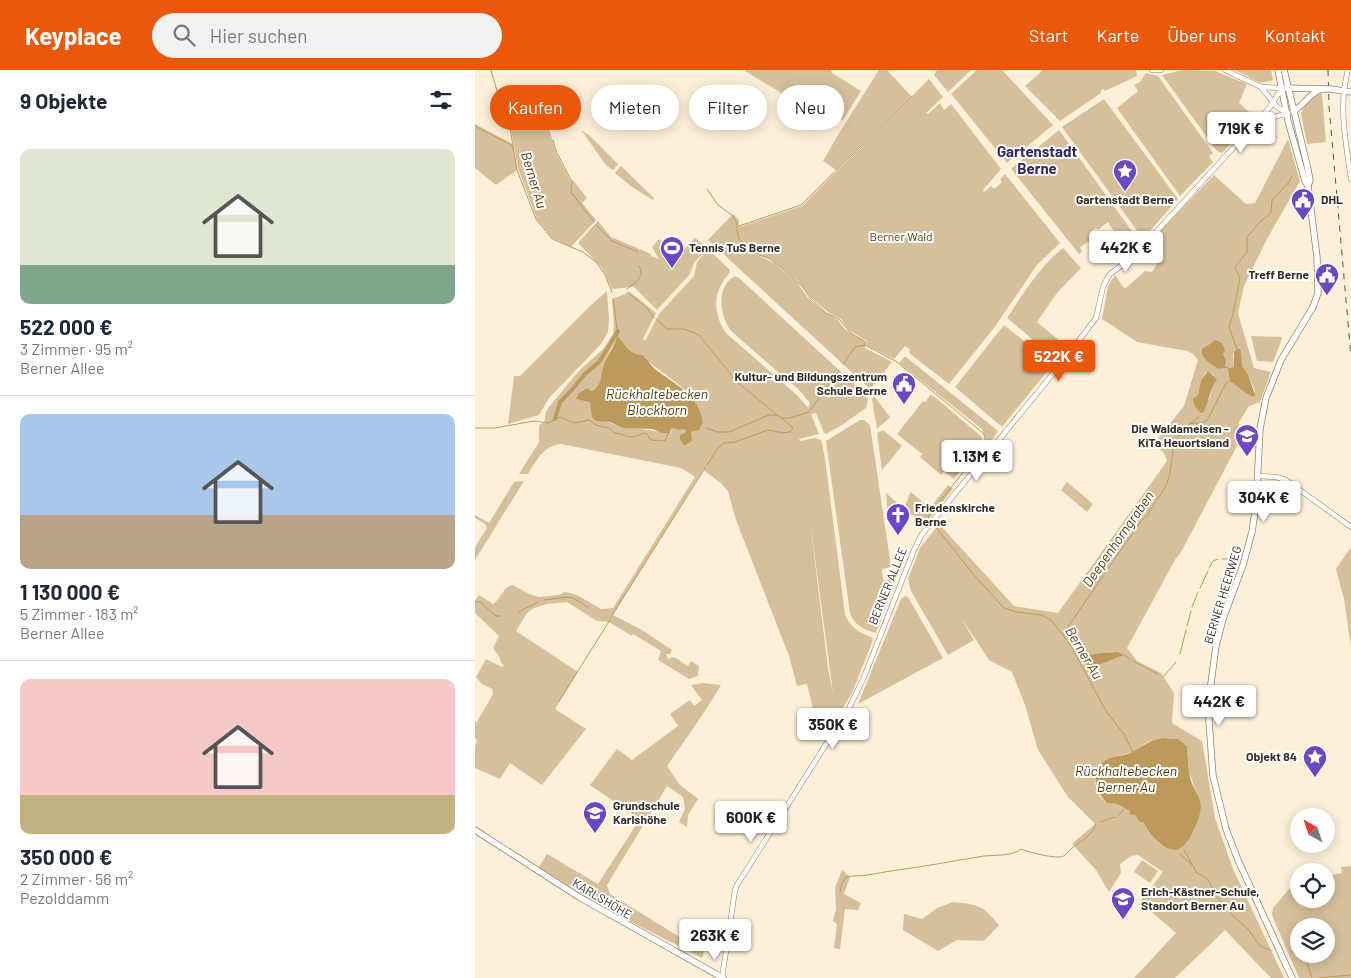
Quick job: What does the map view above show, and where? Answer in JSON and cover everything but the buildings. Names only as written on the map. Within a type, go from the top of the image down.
[{"type":"main road","name":"BERNER HEERWEG","points":[[1278,70],[1285,88]]},
{"type":"main road","name":"BERNER HEERWEG","points":[[1284,70],[1293,138],[1308,186],[1319,279],[1318,293],[1313,307],[1281,360],[1269,387],[1261,424],[1256,505],[1250,541],[1225,612],[1215,653],[1209,710],[1210,748],[1218,796],[1231,842],[1292,978]]},
{"type":"main road","points":[[1285,88],[1331,89],[1351,92]]},
{"type":"main road","points":[[1290,112],[1298,109],[1312,93],[1324,89]]},
{"type":"main road","name":"KARLSHÖHE","points":[[475,830],[597,908],[723,978]]},
{"type":"street","points":[[1152,70],[1161,70]]},
{"type":"street","points":[[1225,70],[1261,87],[1285,88]]},
{"type":"street","points":[[1348,70],[1343,90],[1343,114],[1351,179]]},
{"type":"street","points":[[1261,87],[1279,108],[1290,112]]},
{"type":"street","name":"BERNER ALLEE","points":[[723,978],[737,885],[857,693],[922,534],[1096,318],[1103,287],[1109,275],[1140,250],[1256,123],[1285,88]]},
{"type":"street","name":"BERNER ALLEE","points":[[1256,123],[1290,112]]},
{"type":"street","points":[[1257,476],[1272,476],[1286,480],[1351,527]]},
{"type":"green space","points":[[831,70],[832,73],[861,91],[844,118],[844,85],[777,85],[777,90],[745,71]]},
{"type":"green space","points":[[879,70],[887,70],[911,96],[836,170],[823,161],[841,130],[844,130],[844,125]]},
{"type":"green space","points":[[937,70],[971,70],[948,92],[934,75]]},
{"type":"green space","points":[[977,70],[1002,70],[1053,125],[1007,163],[951,94]]},
{"type":"green space","points":[[1043,70],[1136,70],[1137,76],[1105,91],[1103,89],[1101,93],[1060,121],[1025,86]]},
{"type":"green space","points":[[1183,70],[1215,71],[1247,84],[1239,103],[1255,117],[1222,153],[1217,151],[1162,75]]},
{"type":"green space","points":[[1235,70],[1271,70],[1273,80],[1260,83]]},
{"type":"green space","points":[[1146,73],[1158,76],[1213,153],[1209,156],[1213,162],[1180,196],[1117,108],[1138,91],[1134,85],[1140,82]]},
{"type":"green space","name":"Berner Wald","points":[[929,79],[943,97],[926,113],[928,114],[940,103],[944,110],[951,104],[1001,169],[983,190],[984,192],[991,186],[994,189],[1002,182],[1000,179],[1005,174],[1060,243],[1037,265],[994,328],[949,384],[909,353],[910,349],[905,346],[894,359],[866,345],[867,341],[853,333],[841,319],[829,313],[810,297],[798,281],[771,259],[751,252],[774,263],[797,282],[808,298],[838,320],[845,329],[865,342],[865,348],[892,362],[869,388],[708,240],[733,214],[739,220],[739,227],[802,206]]},
{"type":"green space","points":[[1322,94],[1326,142],[1307,144],[1301,113],[1309,100]]},
{"type":"green space","points":[[1104,99],[1178,199],[1143,239],[1062,127]]},
{"type":"green space","points":[[475,124],[513,144],[517,170],[496,185],[475,168]]},
{"type":"green space","points":[[511,130],[550,130],[556,153],[571,182],[573,180],[587,198],[582,203],[596,220],[571,247],[552,238],[537,219],[518,168]]},
{"type":"green space","points":[[581,130],[589,135],[618,164],[613,170],[606,165]]},
{"type":"green space","points":[[1059,130],[1134,234],[1129,239],[1124,233],[1117,236],[1108,222],[1098,230],[1096,228],[1090,232],[1094,238],[1080,247],[1082,252],[1079,254],[1012,170],[1012,168]]},
{"type":"green space","points":[[1288,139],[1300,181],[1267,239],[1244,286],[1238,313],[1254,368],[1271,372],[1260,402],[1249,406],[1239,422],[1237,446],[1180,554],[1176,558],[1127,648],[1137,661],[1161,673],[1174,693],[1172,723],[1202,741],[1215,818],[1233,869],[1284,978],[1271,978],[1225,930],[1175,978],[1134,978],[1176,933],[1140,902],[1163,872],[1138,855],[1131,856],[1120,864],[1121,873],[1109,892],[1096,870],[1072,844],[1095,824],[1068,797],[1038,750],[1025,705],[1012,672],[989,660],[960,616],[974,640],[948,655],[911,591],[908,579],[920,548],[939,524],[1014,606],[1058,613],[1167,461],[1164,453],[1153,445],[1184,406],[1198,360],[1187,351],[1137,342],[1102,319],[1108,286],[1115,275],[1124,288],[1145,271],[1152,272],[1159,260],[1148,246],[1214,175],[1246,204],[1255,203]],"holes":[[[1211,342],[1225,351],[1223,354],[1225,366],[1229,368],[1234,367],[1233,354],[1237,349],[1242,366],[1248,374],[1255,391],[1251,396],[1231,377],[1228,369],[1218,369],[1206,360],[1203,354]],[[1206,372],[1214,375],[1211,394],[1207,403],[1200,411],[1195,407],[1201,380]],[[1118,652],[1124,655],[1094,667],[1088,667],[1089,656]],[[1163,738],[1178,739],[1187,746],[1189,772],[1201,808],[1194,831],[1173,850],[1148,831],[1146,825],[1135,815],[1129,813],[1130,811],[1117,804],[1107,803],[1100,797],[1095,783],[1095,776],[1099,767],[1114,757],[1133,752],[1146,743]]]},
{"type":"green space","points":[[621,166],[654,198],[653,200],[632,187],[615,173]]},
{"type":"green space","points":[[598,221],[611,237],[659,259],[652,247],[659,239],[678,256],[695,238],[708,248],[694,263],[690,274],[657,310],[634,287],[612,289],[602,268],[578,243]]},
{"type":"green space","points":[[1116,239],[1125,254],[1112,264],[1100,250],[1106,246],[1103,242],[1106,241],[1108,244]]},
{"type":"green space","points":[[1063,248],[1081,268],[1057,293],[1037,322],[1067,347],[1056,359],[1007,318],[1039,272]]},
{"type":"green space","points":[[708,249],[730,270],[719,289],[716,302],[718,316],[723,328],[727,334],[798,396],[808,408],[810,403],[799,390],[731,331],[727,325],[722,310],[722,294],[724,287],[735,276],[864,393],[868,399],[866,408],[826,434],[816,413],[811,414],[819,434],[799,439],[800,441],[815,438],[821,440],[825,458],[845,614],[856,629],[873,638],[871,645],[852,693],[828,732],[815,717],[807,684],[797,686],[789,656],[736,520],[728,491],[721,483],[703,470],[613,615],[642,630],[672,650],[670,654],[666,654],[668,659],[674,657],[688,666],[691,661],[699,666],[698,676],[689,679],[658,660],[661,651],[609,622],[597,621],[567,602],[547,604],[534,608],[527,613],[516,631],[578,672],[555,709],[586,729],[542,785],[510,763],[500,779],[475,768],[477,740],[475,738],[475,722],[477,722],[493,694],[492,689],[482,684],[476,677],[486,659],[502,667],[504,665],[493,648],[499,636],[475,613],[475,601],[479,595],[493,604],[504,590],[513,585],[539,597],[559,595],[565,592],[577,595],[601,609],[613,608],[695,477],[681,468],[561,444],[545,451],[528,474],[519,474],[539,442],[539,426],[544,423],[549,407],[578,372],[604,348],[613,334],[612,299],[630,292],[656,313],[643,339],[645,341],[659,314],[694,276],[697,262]],"holes":[[[618,336],[630,352],[650,363],[675,381],[696,403],[703,422],[691,432],[691,441],[684,446],[680,440],[683,433],[686,432],[685,429],[678,430],[672,428],[670,430],[671,433],[596,421],[590,401],[584,400],[582,391],[587,388],[592,391],[598,386],[605,363]],[[809,513],[833,693],[828,668]]]},
{"type":"green space","points":[[607,291],[608,332],[601,344],[549,398],[539,415],[508,424],[514,376],[520,376]]},
{"type":"green space","points":[[1004,325],[1053,364],[1002,427],[955,387]]},
{"type":"green space","points":[[1251,336],[1282,337],[1273,362],[1257,361]]},
{"type":"green space","points":[[904,357],[998,431],[990,443],[986,440],[982,429],[899,363]]},
{"type":"green space","points":[[931,394],[982,437],[982,445],[954,479],[944,471],[941,475],[920,457],[922,454],[897,434],[923,401],[925,402]]},
{"type":"green space","points":[[874,396],[890,417],[877,429],[872,399]]},
{"type":"green space","points":[[860,420],[864,420],[870,425],[891,567],[882,569],[883,580],[893,580],[895,583],[876,633],[860,626],[854,621],[850,613],[826,441]]},
{"type":"green space","points":[[883,430],[902,446],[882,470],[877,433]]},
{"type":"green space","points":[[524,481],[475,560],[475,547],[487,528],[485,524],[475,518],[475,515],[489,523],[514,482]]},
{"type":"green space","points":[[1067,482],[1093,504],[1087,512],[1061,490]]},
{"type":"green space","points":[[948,485],[953,489],[925,524],[908,513],[888,515],[886,493],[903,508],[911,492],[930,508]]},
{"type":"green space","points":[[1351,547],[1351,647],[1344,599],[1336,569]]},
{"type":"green space","points":[[905,596],[908,597],[943,658],[858,704],[901,599]]},
{"type":"green space","points":[[703,683],[721,685],[667,766],[679,784],[698,799],[688,815],[687,827],[679,822],[685,809],[683,797],[667,786],[607,885],[610,894],[704,952],[702,958],[602,907],[539,867],[547,854],[598,884],[640,819],[590,785],[617,749],[632,760],[678,726],[670,714],[690,700],[694,706],[702,700],[691,685]]},
{"type":"green space","points":[[1142,860],[1158,871],[1150,883],[1134,872]]},
{"type":"green space","points":[[1351,866],[1351,978],[1299,978],[1293,963],[1335,963],[1335,918],[1290,918],[1290,957],[1274,920],[1273,908],[1290,888],[1290,908],[1335,908],[1335,874],[1342,873],[1341,867]]},
{"type":"green space","points":[[842,870],[850,877],[844,894],[861,903],[858,910],[845,909],[840,949],[834,948],[837,924],[833,921],[836,909],[835,888]]},
{"type":"green space","points":[[953,902],[980,907],[999,925],[984,941],[957,940],[938,951],[903,930],[904,914],[922,919],[937,908]]},
{"type":"water","name":"Rückhaltebecken Blockhorn","points":[[617,336],[630,351],[642,355],[656,370],[679,386],[697,405],[703,422],[699,430],[691,432],[692,441],[684,446],[680,440],[680,435],[686,432],[685,429],[678,430],[672,428],[670,433],[662,433],[653,429],[623,428],[610,422],[596,421],[592,417],[590,402],[576,399],[579,393],[587,388],[592,391],[598,385],[603,366]]},
{"type":"water","points":[[1215,340],[1221,342],[1224,347],[1225,366],[1229,368],[1234,367],[1234,352],[1240,349],[1242,366],[1248,374],[1255,395],[1253,397],[1230,381],[1228,369],[1218,369],[1204,358],[1202,349]]},
{"type":"water","points":[[1208,371],[1217,379],[1205,409],[1201,413],[1195,407],[1193,399],[1198,395],[1201,380]]},
{"type":"water","points":[[1118,652],[1124,655],[1094,667],[1087,667],[1089,655]]},
{"type":"water","name":"Rückhaltebecken Berner Au","points":[[1163,738],[1178,739],[1187,746],[1190,777],[1201,806],[1199,818],[1189,839],[1179,849],[1174,850],[1167,848],[1157,840],[1143,822],[1140,822],[1135,815],[1129,814],[1130,811],[1117,804],[1107,803],[1099,792],[1095,780],[1098,768],[1108,759],[1131,753],[1151,741]]},
{"type":"waterway","name":"Berner Au","points":[[491,70],[497,91],[508,116],[517,170],[536,219],[552,239],[583,252],[597,263],[605,275],[612,292]]},
{"type":"waterway","points":[[739,226],[801,205],[912,96]]},
{"type":"waterway","points":[[475,126],[511,145],[513,148]]},
{"type":"waterway","points":[[553,140],[556,151],[572,182],[571,192],[594,222]]},
{"type":"waterway","points":[[1237,349],[1229,327],[1240,278],[1235,267],[1247,252],[1247,237],[1271,213],[1272,200],[1289,182],[1292,176]]},
{"type":"waterway","points":[[707,189],[718,205],[733,216],[737,224],[739,239],[749,251],[770,259],[783,269],[802,286],[810,298],[826,313],[839,319],[852,334],[866,342],[865,345]]},
{"type":"waterway","points":[[596,225],[612,241],[638,252]]},
{"type":"waterway","points":[[627,289],[640,277],[641,270],[639,266]]},
{"type":"waterway","points":[[627,292],[647,308],[654,318]]},
{"type":"waterway","name":"Berner Au","points":[[613,299],[618,337]]},
{"type":"waterway","points":[[656,319],[667,329],[684,329],[699,335],[737,382],[776,414]]},
{"type":"waterway","points":[[555,419],[560,402],[585,374],[599,362],[618,331]]},
{"type":"waterway","name":"Berner Au","points":[[843,364],[855,347],[865,345],[897,362],[983,433],[985,437],[984,446],[928,516],[929,518]]},
{"type":"waterway","name":"Berner Au","points":[[706,428],[717,432],[729,432],[769,415],[790,418],[809,412],[839,370]]},
{"type":"waterway","name":"Deepenhorngraben","points":[[1190,423],[1203,423],[1208,419],[1226,383],[1230,381]]},
{"type":"waterway","points":[[475,428],[495,428],[534,421],[548,423],[560,417],[574,423],[589,420],[596,425],[609,428],[614,433],[630,437],[646,433],[651,440],[665,441],[668,433]]},
{"type":"waterway","name":"Deepenhorngraben","points":[[1063,634],[1123,547],[1148,515],[1166,486],[1170,473],[1174,443],[1186,427],[1199,417]]},
{"type":"waterway","points":[[707,465],[718,448],[724,443],[735,442],[768,430],[783,433],[790,432],[793,428],[782,418]]},
{"type":"waterway","points":[[611,617],[705,468]]},
{"type":"waterway","name":"Berner Au","points":[[935,526],[973,574],[1004,608],[1017,612],[1042,615],[1052,621],[1071,646],[1106,711],[1123,733],[1133,752]]},
{"type":"waterway","points":[[1209,568],[1213,561],[1218,559]]},
{"type":"waterway","points":[[1222,559],[1227,559]]},
{"type":"waterway","points":[[1200,588],[1208,571]]},
{"type":"waterway","points":[[1192,607],[1198,592]]},
{"type":"waterway","points":[[544,600],[568,597],[588,607]]},
{"type":"waterway","points":[[475,602],[480,602],[496,616],[500,616]]},
{"type":"waterway","points":[[518,613],[538,602]]},
{"type":"waterway","points":[[1187,626],[1191,611]]},
{"type":"waterway","points":[[559,701],[610,620]]},
{"type":"waterway","points":[[1180,654],[1186,630]]},
{"type":"waterway","points":[[1124,655],[1130,659]]},
{"type":"waterway","points":[[1133,661],[1158,674]]},
{"type":"waterway","points":[[1163,677],[1176,662]]},
{"type":"waterway","points":[[1119,815],[1124,809]]},
{"type":"waterway","points":[[1100,822],[1115,817]]},
{"type":"waterway","points":[[840,892],[846,877],[984,856],[1009,854],[1021,849],[1045,856],[1061,857],[1089,835],[1096,824]]},
{"type":"waterway","name":"Berner Au","points":[[1184,850],[1192,864]]},
{"type":"waterway","name":"Berner Au","points":[[1180,854],[1193,866],[1197,873],[1205,877],[1210,883],[1214,894],[1220,901],[1226,904],[1231,914],[1248,929],[1260,946],[1272,951]]},
{"type":"waterway","name":"Berner Au","points":[[1307,963],[1312,978]]},
{"type":"waterway","points":[[1318,978],[1351,975]]},
{"type":"railway","points":[[1328,70],[1329,106],[1351,357]]},
{"type":"place","name":"Gartenstadt Berne","points":[[1125,192]]},
{"type":"place","name":"DHL","points":[[1303,221]]},
{"type":"place","name":"Tennis TuS Berne","points":[[672,269]]},
{"type":"place","name":"Treff Berne","points":[[1327,296]]},
{"type":"place","name":"Kultur- und Bildungszentrum Schule Berne","points":[[904,405]]},
{"type":"place","name":"Die Waldameisen - KiTa Heuortsland","points":[[1247,457]]},
{"type":"place","name":"Friedenskirche Berne","points":[[898,536]]},
{"type":"place","name":"Objekt 84","points":[[1315,778]]},
{"type":"place","name":"Grundschule Karlshöhe","points":[[595,834]]},
{"type":"place","name":"Erich-Kästner-Schule, Standort Berner Au","points":[[1123,920]]},
{"type":"district","name":"Gartenstadt Berne","points":[[1037,160]]}]
